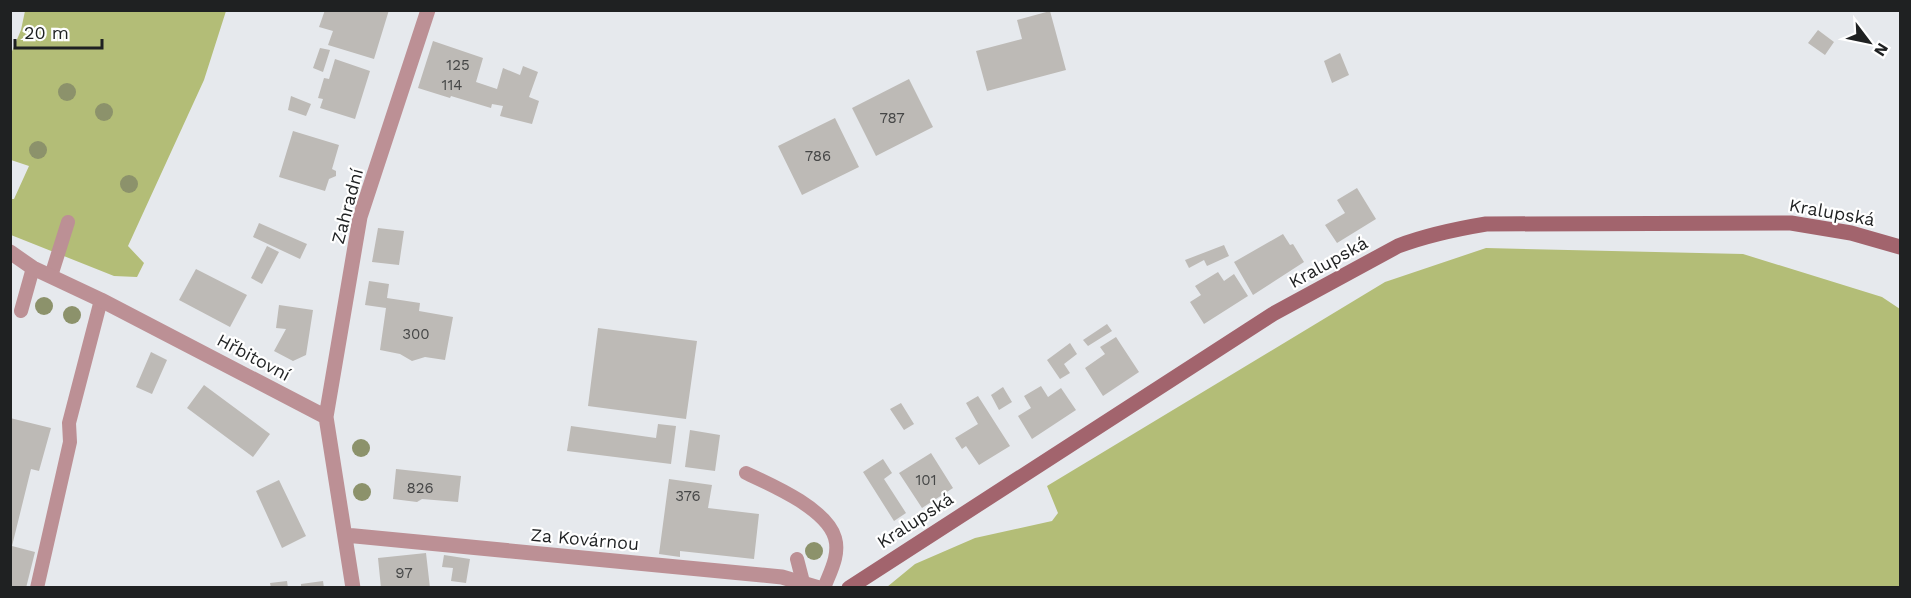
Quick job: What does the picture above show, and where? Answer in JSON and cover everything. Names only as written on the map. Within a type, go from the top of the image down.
[{"type":"street","name":"Zahradní","points":[[326,417],[360,217],[428,10]]},
{"type":"street","name":"Kralupská","points":[[849,588],[1273,314],[1389,251],[1420,238],[1486,224],[1791,223],[1839,230],[1900,247]]},
{"type":"street","name":"Hřbitovní","points":[[10,252],[33,268],[101,300],[326,417]]},
{"type":"street","points":[[326,417],[353,588]]},
{"type":"street","name":"Za Kovárnou","points":[[345,535],[782,577],[819,588]]},
{"type":"lane","points":[[51,276],[68,222]]},
{"type":"lane","points":[[21,310],[33,268]]},
{"type":"lane","points":[[37,588],[70,442],[69,423],[101,300]]},
{"type":"lane","points":[[746,473],[799,500],[830,527],[835,538],[836,551],[824,588]]},
{"type":"lane","points":[[797,559],[803,582]]},
{"type":"green space","points":[[25,11],[226,11],[204,80],[128,246],[144,263],[137,277],[114,276],[11,235],[11,199],[14,199],[29,166],[11,160],[10,56],[21,30]]},
{"type":"green space","points":[[1486,248],[1743,254],[1882,297],[1900,309],[1900,587],[887,587],[915,564],[975,538],[1052,521],[1058,513],[1047,486],[1385,282]]},
{"type":"building","points":[[325,10],[389,10],[374,59],[328,45],[333,31],[319,27]]},
{"type":"building","points":[[1050,11],[1066,70],[987,91],[976,51],[1022,39],[1017,20]]},
{"type":"building","points":[[1818,30],[1834,42],[1825,55],[1808,43]]},
{"type":"building","points":[[433,41],[483,58],[476,82],[497,89],[503,68],[520,75],[523,66],[538,72],[529,97],[539,101],[532,124],[500,116],[503,106],[492,104],[491,108],[418,88]]},
{"type":"building","points":[[320,48],[330,50],[323,72],[313,68]]},
{"type":"building","points":[[1340,53],[1349,75],[1332,83],[1324,61]]},
{"type":"building","points":[[335,59],[370,71],[355,119],[320,108],[323,99],[318,98],[324,78],[329,79]]},
{"type":"building","points":[[909,79],[933,127],[876,156],[852,108]]},
{"type":"building","points":[[291,96],[311,104],[306,116],[288,110]]},
{"type":"building","points":[[835,118],[859,167],[802,195],[778,146]]},
{"type":"building","points":[[293,131],[339,145],[332,169],[336,171],[336,176],[329,179],[325,191],[279,177]]},
{"type":"building","points":[[1357,188],[1376,219],[1337,243],[1325,225],[1345,213],[1337,200]]},
{"type":"building","points":[[259,223],[307,244],[300,259],[253,237]]},
{"type":"building","points":[[378,228],[404,231],[399,265],[372,262]]},
{"type":"building","points":[[1283,234],[1290,245],[1293,244],[1304,262],[1253,295],[1234,262]]},
{"type":"building","points":[[1224,245],[1229,256],[1207,266],[1204,260],[1189,268],[1185,260]]},
{"type":"building","points":[[267,246],[279,252],[262,284],[251,278]]},
{"type":"building","points":[[196,269],[247,295],[230,327],[179,300]]},
{"type":"building","points":[[1218,272],[1224,281],[1234,274],[1248,296],[1204,324],[1190,302],[1201,295],[1195,286]]},
{"type":"building","points":[[369,281],[389,284],[387,298],[420,303],[419,311],[453,317],[445,360],[425,357],[412,361],[400,354],[380,350],[386,308],[365,305]]},
{"type":"building","points":[[279,305],[313,310],[306,355],[293,361],[274,351],[286,329],[276,328]]},
{"type":"building","points":[[1107,324],[1112,331],[1088,346],[1083,340]]},
{"type":"building","points":[[598,328],[697,341],[686,419],[588,406]]},
{"type":"building","points":[[1116,337],[1139,372],[1103,396],[1085,368],[1105,354],[1100,347]]},
{"type":"building","points":[[1070,343],[1077,354],[1064,364],[1070,373],[1060,379],[1047,360]]},
{"type":"building","points":[[151,352],[167,360],[152,394],[136,387]]},
{"type":"building","points":[[204,385],[270,434],[253,457],[187,408]]},
{"type":"building","points":[[1041,386],[1048,397],[1061,388],[1076,410],[1032,439],[1018,416],[1031,408],[1024,396]]},
{"type":"building","points":[[1003,387],[1012,402],[999,410],[991,395]]},
{"type":"building","points":[[978,396],[1010,446],[979,465],[966,446],[962,449],[955,438],[978,424],[966,403]]},
{"type":"building","points":[[901,403],[914,424],[904,430],[890,409]]},
{"type":"building","points":[[10,418],[51,428],[39,471],[31,469],[12,546],[35,552],[26,588],[10,588]]},
{"type":"building","points":[[658,424],[676,426],[671,464],[567,451],[571,426],[656,438]]},
{"type":"building","points":[[690,430],[720,435],[715,471],[685,467]]},
{"type":"building","points":[[931,453],[953,488],[922,508],[899,473]]},
{"type":"building","points":[[883,459],[892,473],[884,479],[906,513],[894,521],[863,472]]},
{"type":"building","points":[[396,469],[461,476],[458,502],[422,499],[417,502],[393,499]]},
{"type":"building","points":[[669,479],[712,485],[708,508],[759,514],[754,559],[680,551],[680,557],[659,554]]},
{"type":"building","points":[[279,480],[306,536],[282,548],[256,491]]},
{"type":"building","points":[[426,553],[430,588],[381,588],[378,558]]},
{"type":"building","points":[[444,555],[470,559],[466,583],[451,581],[453,568],[442,567]]},
{"type":"building","points":[[287,581],[288,588],[271,588],[270,583]]},
{"type":"building","points":[[323,581],[324,588],[301,588],[301,584]]}]
